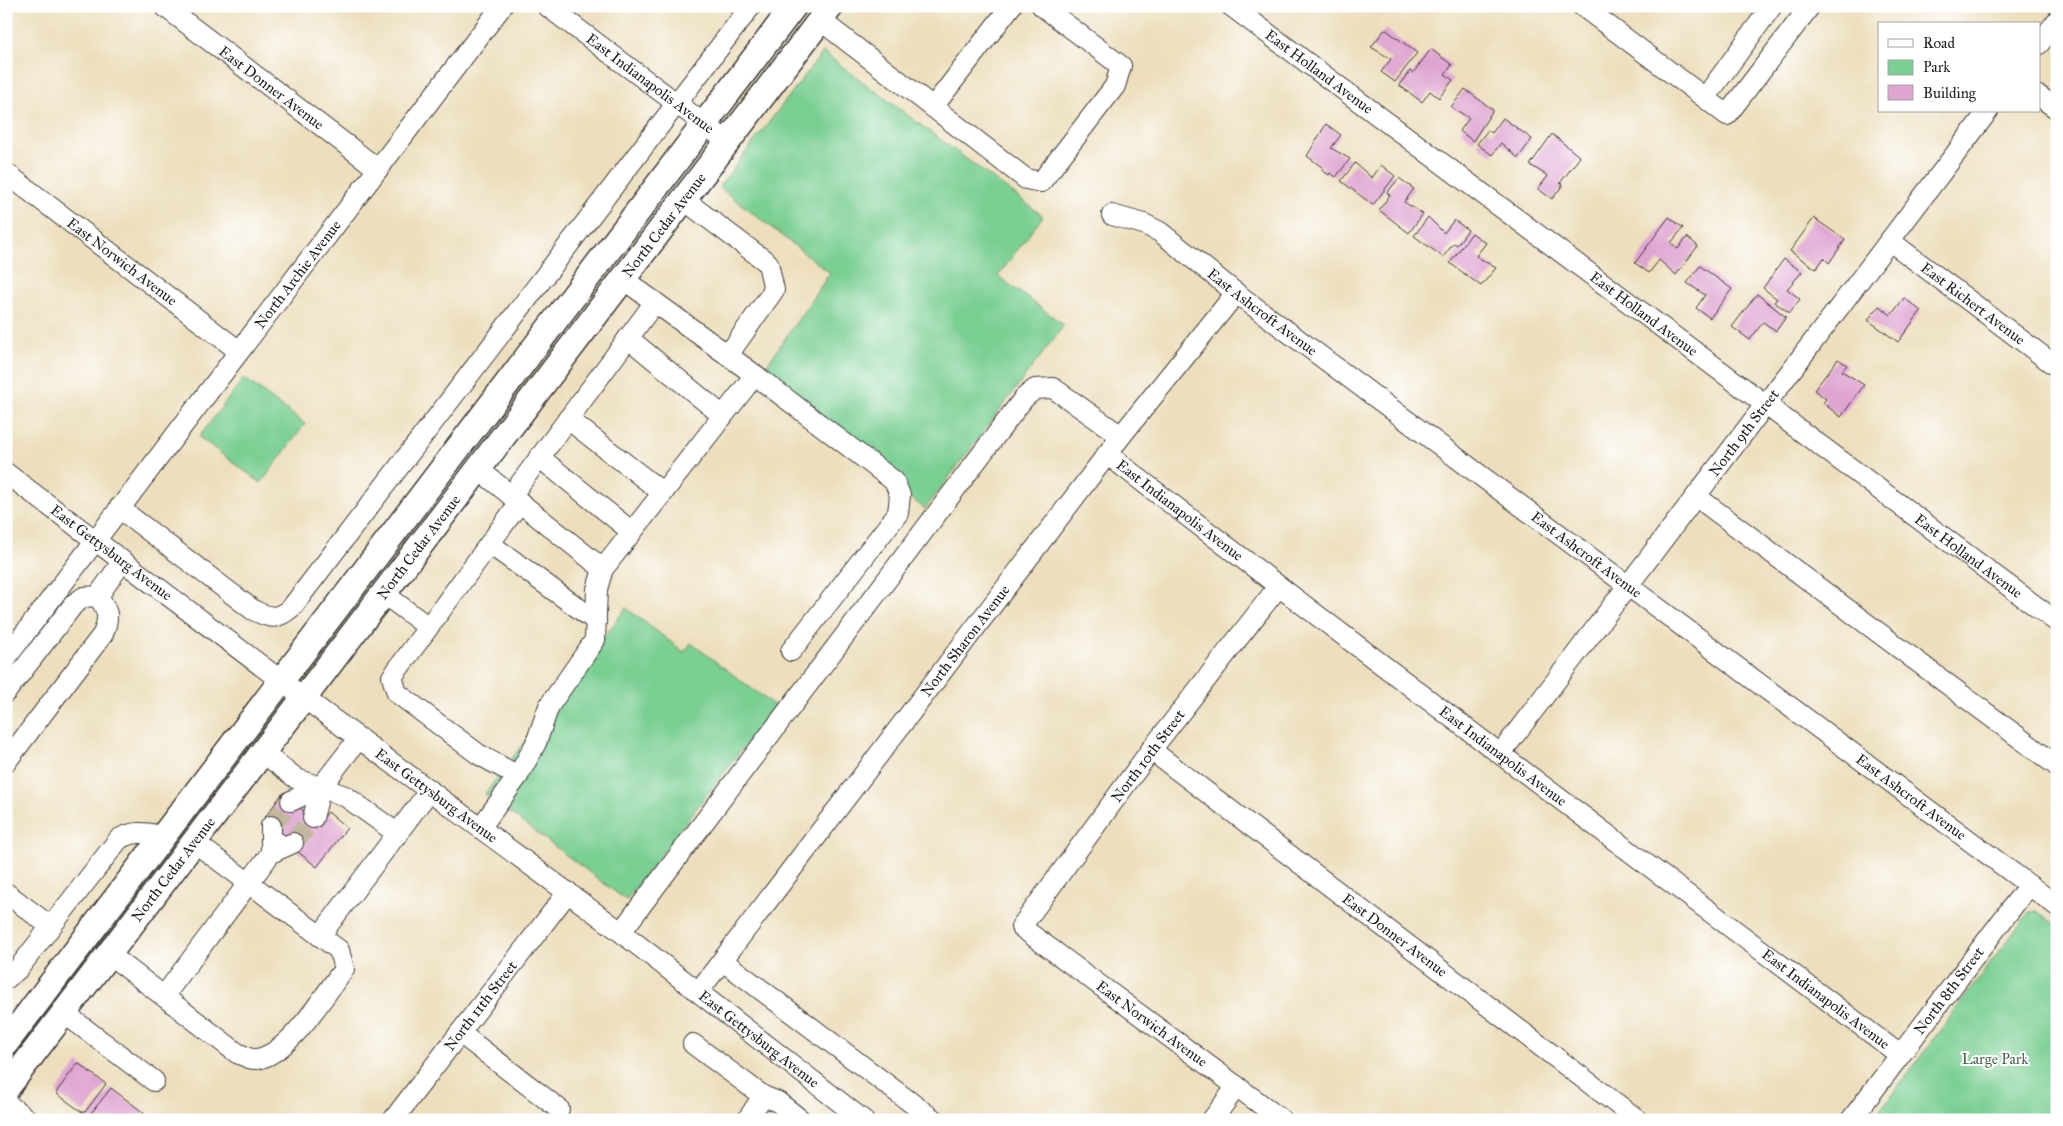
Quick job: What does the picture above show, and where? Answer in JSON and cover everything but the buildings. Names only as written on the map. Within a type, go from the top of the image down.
[{"type":"main road","name":"North Cedar Avenue","points":[[6,1043],[794,6]]},
{"type":"main road","name":"North Cedar Avenue","points":[[6,1089],[826,13]]},
{"type":"main road","points":[[478,470],[472,457],[474,449],[509,395],[514,375]]},
{"type":"street","name":"East Donner Avenue","points":[[164,6],[378,169]]},
{"type":"street","name":"North Archie Avenue","points":[[6,658],[502,6]]},
{"type":"street","name":"East Indianapolis Avenue","points":[[548,6],[728,142]]},
{"type":"street","points":[[119,508],[253,610],[268,618],[282,616],[304,591],[751,6]]},
{"type":"street","points":[[933,108],[1011,6]]},
{"type":"street","points":[[826,13],[933,108],[1026,179],[1041,182],[1115,86],[1121,66],[1042,6]]},
{"type":"street","name":"East Holland Avenue","points":[[1230,6],[1764,406],[2057,622]]},
{"type":"street","points":[[1704,98],[1772,6]]},
{"type":"street","points":[[1593,10],[1727,115],[1810,6]]},
{"type":"street","points":[[2040,43],[2057,21]]},
{"type":"street","points":[[2040,97],[2057,109]]},
{"type":"street","name":"North 9th Street","points":[[1501,753],[1627,584],[1697,496],[1987,112]]},
{"type":"street","name":"East Norwich Avenue","points":[[6,173],[239,351]]},
{"type":"street","points":[[684,200],[768,263],[774,290],[728,355]]},
{"type":"street","name":"East Ashcroft Avenue","points":[[1112,215],[1144,224],[1160,232],[1236,293],[2057,906]]},
{"type":"street","name":"East Richert Avenue","points":[[1890,241],[2057,367]]},
{"type":"street","points":[[623,279],[756,375],[894,481],[900,495],[898,513],[791,651]]},
{"type":"street","name":"North Sharon Avenue","points":[[699,991],[1107,454],[1236,293]]},
{"type":"street","points":[[518,776],[478,754],[398,693],[392,677],[490,544],[539,457],[656,302]]},
{"type":"street","points":[[628,338],[723,416]]},
{"type":"street","points":[[481,827],[518,776],[536,744],[549,706],[595,640],[598,589],[603,569],[756,375]]},
{"type":"street","points":[[621,932],[1024,398],[1035,389],[1053,388],[1121,436]]},
{"type":"street","points":[[568,419],[663,493]]},
{"type":"street","name":"East Indianapolis Avenue","points":[[1107,454],[1278,587],[1900,1055]]},
{"type":"street","points":[[539,457],[632,532]]},
{"type":"street","points":[[478,470],[603,569]]},
{"type":"street","name":"East Gettysburg Avenue","points":[[6,473],[303,698],[481,827],[621,932],[863,1120]]},
{"type":"street","points":[[1697,496],[2057,766]]},
{"type":"street","points":[[490,544],[596,621]]},
{"type":"street","points":[[98,596],[122,562]]},
{"type":"street","name":"North 10th Street","points":[[1021,927],[1151,750],[1278,587]]},
{"type":"street","points":[[383,592],[428,627]]},
{"type":"street","points":[[6,692],[74,604],[84,597],[98,596]]},
{"type":"street","points":[[6,762],[103,634],[107,624],[107,610],[98,596]]},
{"type":"street","points":[[302,810],[360,738]]},
{"type":"street","name":"East Donner Avenue","points":[[1151,750],[1638,1120]]},
{"type":"street","points":[[262,752],[297,779],[345,796],[398,834]]},
{"type":"street","points":[[320,936],[430,790]]},
{"type":"street","points":[[10,969],[50,926],[119,839],[130,833],[141,832],[163,836]]},
{"type":"street","points":[[164,996],[283,835]]},
{"type":"street","points":[[109,954],[237,1053],[254,1060],[273,1054],[288,1042],[344,968],[339,950],[194,842]]},
{"type":"street","name":"North 8th Street","points":[[1851,1120],[2028,885]]},
{"type":"street","name":"North 11th Street","points":[[392,1120],[568,892]]},
{"type":"street","points":[[6,893],[50,926]]},
{"type":"street","name":"East Norwich Avenue","points":[[1021,927],[1282,1120]]},
{"type":"street","points":[[723,961],[934,1120]]},
{"type":"street","points":[[64,1013],[154,1081]]},
{"type":"street","points":[[460,1033],[559,1108]]},
{"type":"street","points":[[693,1044],[763,1096],[778,1102],[801,1120]]},
{"type":"street","points":[[1212,1120],[1237,1086]]},
{"type":"street","points":[[747,1120],[763,1096]]},
{"type":"street","points":[[6,1103],[28,1120]]},
{"type":"green space","points":[[823,52],[1043,216],[998,276],[1064,325],[925,509],[755,382],[830,273],[719,187]]},
{"type":"green space","points":[[244,378],[305,424],[261,483],[199,437]]},
{"type":"green space","points":[[626,608],[684,652],[691,643],[775,706],[626,900],[485,794]]},
{"type":"green space","name":"Large Park","points":[[2037,911],[2057,926],[2057,1120],[1873,1120],[2029,912]]},
{"type":"tunnel","points":[[271,826],[291,801]]},
{"type":"tunnel","points":[[293,843],[313,818]]}]
